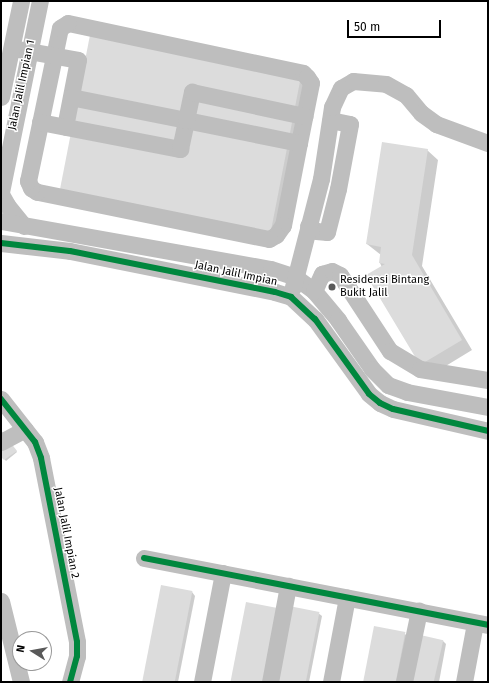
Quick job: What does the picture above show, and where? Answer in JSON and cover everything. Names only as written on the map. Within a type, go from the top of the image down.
[{"type":"street","name":"Jalan Jalil Impian 1","points":[[1,97],[21,1]]},
{"type":"street","name":"Jalan Jalil Impian 1","points":[[1,193],[40,1]]},
{"type":"street","points":[[68,23],[303,73],[311,83],[283,225],[276,235],[269,239],[36,192],[28,181],[48,86],[60,28],[68,23]]},
{"type":"street","points":[[12,48],[78,60],[65,127]]},
{"type":"street","points":[[5,78],[48,86]]},
{"type":"street","points":[[291,297],[321,179],[332,107],[341,88],[353,81],[372,81],[386,84],[406,95],[421,113],[436,124],[488,143]]},
{"type":"street","points":[[40,122],[180,149],[192,92],[304,116]]},
{"type":"street","points":[[71,97],[299,143]]},
{"type":"street","points":[[1,193],[24,226]]},
{"type":"street","name":"Jalan Jalil Impian","points":[[1,221],[272,269],[295,277],[314,290],[372,369],[388,385],[407,392],[488,407]]},
{"type":"street","name":"Jalan Jalil Impian","points":[[1,243],[70,251],[276,292],[291,297],[315,319],[368,394],[380,403],[393,409],[488,431]]},
{"type":"street","points":[[1,254],[21,245]]},
{"type":"street","points":[[314,290],[322,274],[332,270],[340,275],[390,351],[420,369],[488,380]]},
{"type":"street","name":"Jalan Jalil Impian 2","points":[[2,402],[35,442],[41,458],[77,642],[77,656],[70,682]]},
{"type":"street","points":[[1,442],[24,429]]},
{"type":"street","points":[[144,558],[482,624],[464,682]]},
{"type":"street","points":[[202,682],[223,573]]},
{"type":"street","points":[[270,682],[288,586]]},
{"type":"street","points":[[331,682],[347,597]]},
{"type":"street","points":[[1,601],[21,682]]},
{"type":"street","points":[[404,682],[419,611]]},
{"type":"building","points":[[90,35],[301,76],[270,234],[59,193]]},
{"type":"building","points":[[382,142],[428,149],[412,255],[462,340],[420,365],[366,275],[385,264],[379,263],[381,247],[366,244]]},
{"type":"building","points":[[1,430],[17,451],[4,460],[1,457]]},
{"type":"building","points":[[161,585],[192,591],[175,682],[142,682]]},
{"type":"building","points":[[246,602],[277,608],[263,682],[230,682]]},
{"type":"building","points":[[289,606],[319,612],[306,682],[274,682]]},
{"type":"building","points":[[374,626],[405,632],[396,682],[363,682]]},
{"type":"building","points":[[416,634],[443,640],[434,682],[405,682]]},
{"type":"cycle path","points":[[1,243],[70,251],[275,292],[291,297],[315,319],[369,394],[380,403],[393,409],[488,431]]},
{"type":"cycle path","points":[[1,399],[35,442],[41,458],[77,642],[77,656],[70,682]]},
{"type":"cycle path","points":[[144,558],[488,625]]},
{"type":"place","name":"Residensi Bintang Bukit Jalil","points":[[332,287]]}]
